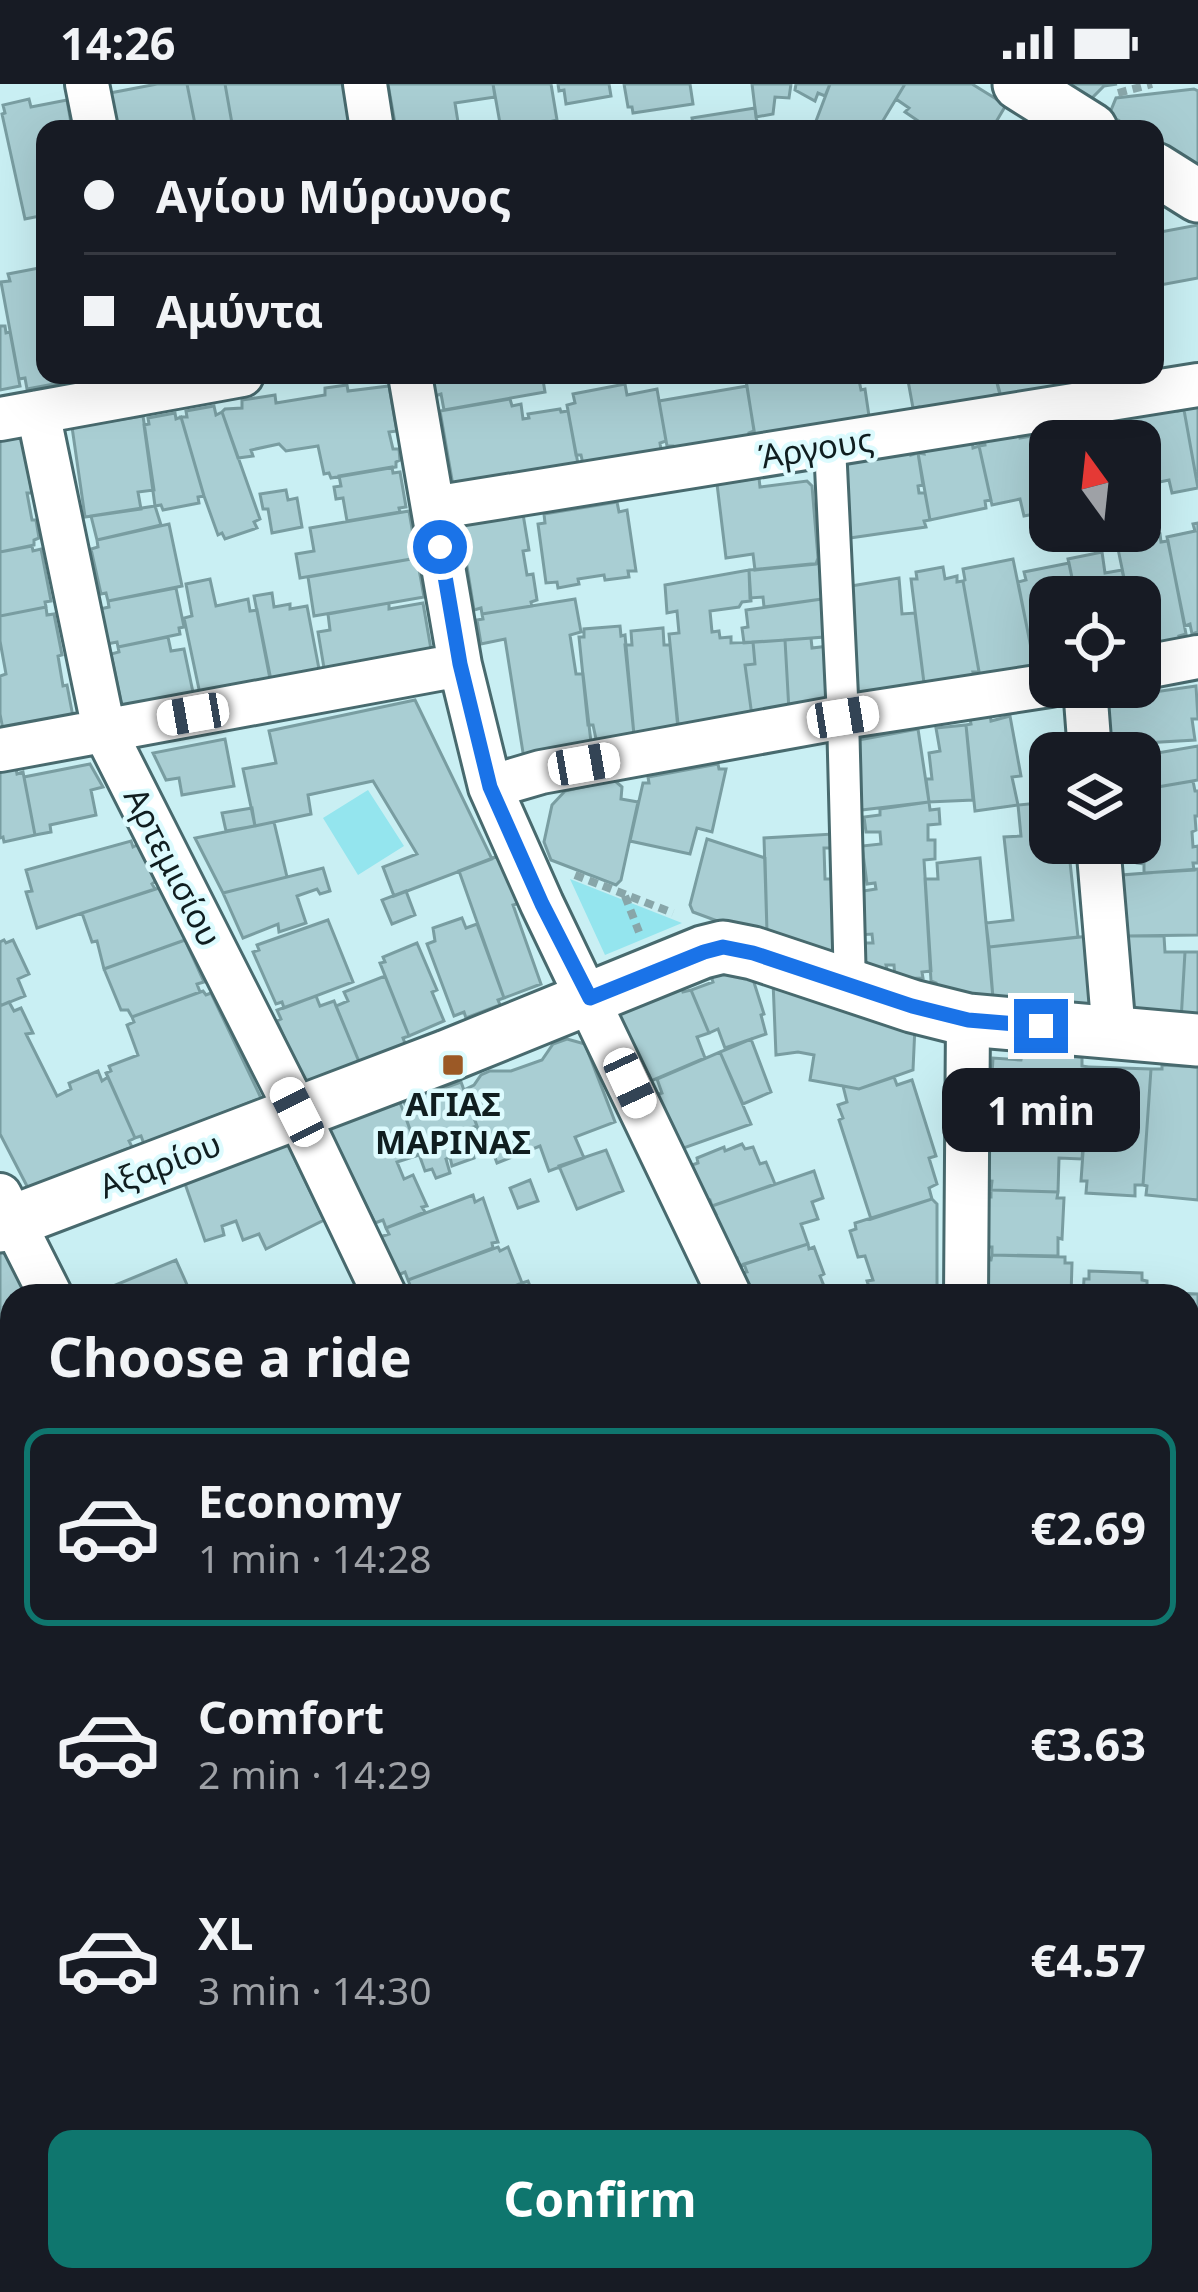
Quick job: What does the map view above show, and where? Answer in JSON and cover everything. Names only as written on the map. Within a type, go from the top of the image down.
[{"type":"street","points":[[87,84],[94,120]]},
{"type":"street","points":[[365,84],[371,120]]},
{"type":"street","points":[[1018,84],[1076,120]]},
{"type":"street","points":[[19,416],[193,384]]},
{"type":"street","points":[[412,384],[460,664],[490,787],[724,1284]]},
{"type":"street","name":"Άργους","points":[[433,508],[1198,385]]},
{"type":"street","name":"Αρτεμισίου","points":[[19,416],[104,730],[379,1284]]},
{"type":"street","points":[[830,446],[850,986]]},
{"type":"street","points":[[1161,664],[1198,657]]},
{"type":"street","points":[[0,750],[460,664]]},
{"type":"street","points":[[490,787],[541,772],[1029,688]]},
{"type":"street","points":[[1100,864],[1114,1033]]},
{"type":"street","points":[[723,947],[968,1020],[1198,1040]]},
{"type":"street","name":"Αξαρίου","points":[[4,1214],[297,1112],[723,947]]},
{"type":"street","points":[[966,1284],[968,1020]]},
{"type":"street","points":[[4,1214],[44,1284]]},
{"type":"path","points":[[526,867],[567,872],[694,921],[723,947]]},
{"type":"shaded area","points":[[368,790],[404,846],[358,875],[323,818]]},
{"type":"shaded area","points":[[570,879],[682,923],[605,955]]},
{"type":"building","points":[[187,84],[194,120],[114,120],[110,93]]},
{"type":"building","points":[[187,84],[225,84],[231,120],[194,120]]},
{"type":"building","points":[[225,84],[344,84],[351,120],[231,120]]},
{"type":"building","points":[[388,84],[493,84],[495,97],[455,103],[458,120],[394,120]]},
{"type":"building","points":[[493,84],[551,84],[557,120],[499,120]]},
{"type":"building","points":[[558,84],[609,84],[611,96],[566,104]]},
{"type":"building","points":[[624,84],[690,84],[693,104],[633,113]]},
{"type":"building","points":[[752,84],[791,84],[789,98],[775,97],[773,114],[756,117]]},
{"type":"building","points":[[796,84],[830,84],[825,96],[818,93],[815,101],[795,90]]},
{"type":"building","points":[[830,84],[905,84],[883,120],[816,120]]},
{"type":"building","points":[[905,84],[972,84],[1006,105],[997,120],[917,120],[896,99]]},
{"type":"building","points":[[1063,84],[1117,84],[1104,86],[1089,101]]},
{"type":"building","points":[[1198,91],[1198,165],[1164,146],[1164,120],[1118,120],[1109,115],[1116,98]]},
{"type":"building","points":[[29,99],[31,107],[67,100],[70,120],[36,120],[36,217],[25,219],[3,105]]},
{"type":"building","points":[[755,108],[757,120],[692,120]]},
{"type":"building","points":[[1198,225],[1198,278],[1164,284],[1164,231]]},
{"type":"building","points":[[36,269],[36,384],[54,384],[27,389],[25,378],[19,379],[1,282],[10,281],[8,274]]},
{"type":"building","points":[[0,326],[10,332],[20,386],[0,390]]},
{"type":"building","points":[[433,384],[544,384],[545,392],[444,410],[441,394],[435,396]]},
{"type":"building","points":[[625,384],[627,395],[657,389],[666,441],[660,443],[662,456],[584,469],[581,455],[576,455],[567,405],[575,403],[573,394]]},
{"type":"building","points":[[746,384],[860,384],[865,389],[869,416],[853,419],[854,423],[755,436]]},
{"type":"building","points":[[909,384],[998,384],[1000,393],[994,395],[995,405],[921,417],[919,407],[913,408]]},
{"type":"building","points":[[997,384],[1085,384],[1002,403]]},
{"type":"building","points":[[347,385],[348,391],[389,386],[397,431],[389,432],[400,460],[396,467],[331,478],[324,474],[318,446],[286,451],[279,444],[238,458],[222,412],[225,409],[242,408],[242,400],[275,395],[276,403],[325,395],[325,388]]},
{"type":"building","points":[[747,386],[754,431],[749,433],[751,442],[675,455],[673,446],[667,446],[659,401]]},
{"type":"building","points":[[510,399],[512,406],[521,404],[523,419],[528,414],[568,411],[579,469],[454,491],[440,411]]},
{"type":"building","points":[[1198,404],[1198,477],[1196,477],[1184,410]]},
{"type":"building","points":[[214,406],[216,415],[222,412],[260,519],[254,522],[257,528],[225,539],[222,533],[218,535],[181,417],[187,417],[186,411]]},
{"type":"building","points":[[1184,410],[1198,488],[1172,493],[1169,480],[1161,482],[1161,420],[1119,419]]},
{"type":"building","points":[[175,413],[176,419],[181,417],[204,496],[198,497],[199,503],[163,510],[155,506],[144,425],[149,424],[148,418]]},
{"type":"building","points":[[143,416],[154,490],[138,492],[141,509],[85,517],[72,427]]},
{"type":"building","points":[[1019,432],[1020,438],[1029,436],[1029,515],[1024,516],[1020,499],[992,505],[979,446],[985,445],[984,439]]},
{"type":"building","points":[[22,437],[32,493],[27,493],[39,538],[34,545],[0,552],[0,441]]},
{"type":"building","points":[[972,441],[973,448],[979,446],[991,500],[985,501],[986,508],[930,520],[918,453]]},
{"type":"building","points":[[911,450],[911,455],[918,453],[923,485],[918,486],[919,493],[925,493],[930,520],[924,521],[926,527],[843,539],[839,463]]},
{"type":"building","points":[[392,467],[393,473],[400,472],[406,507],[347,521],[343,498],[336,499],[339,476]]},
{"type":"building","points":[[759,478],[760,487],[807,481],[812,486],[816,564],[755,570],[753,554],[726,558],[717,484]]},
{"type":"building","points":[[286,490],[288,500],[297,498],[302,527],[272,533],[260,494]]},
{"type":"building","points":[[617,502],[619,512],[627,510],[636,571],[628,571],[629,577],[578,579],[579,584],[558,588],[557,582],[546,583],[538,524],[545,523],[544,514]]},
{"type":"building","points":[[155,506],[161,525],[97,540],[91,516]]},
{"type":"building","points":[[409,511],[417,558],[300,578],[296,554],[314,551],[310,528]]},
{"type":"building","points":[[523,514],[529,550],[523,551],[537,600],[532,606],[482,614],[481,608],[474,610],[460,523]]},
{"type":"building","points":[[1198,523],[1198,632],[1192,634],[1190,624],[1185,626],[1167,537],[1195,531],[1193,524]]},
{"type":"building","points":[[169,524],[182,586],[108,601],[106,593],[101,594],[91,549],[98,547],[97,540]]},
{"type":"building","points":[[1168,541],[1186,634],[1179,636],[1181,642],[1161,646],[1161,576],[1124,576],[1119,552],[1161,552],[1161,542]]},
{"type":"building","points":[[32,546],[33,551],[41,549],[51,601],[45,602],[46,607],[0,616],[0,552]]},
{"type":"building","points":[[1102,552],[1105,573],[1122,570],[1123,576],[1072,576],[1068,559]]},
{"type":"building","points":[[417,558],[424,597],[314,616],[308,577]]},
{"type":"building","points":[[1013,559],[1029,638],[1029,668],[980,677],[963,569]]},
{"type":"building","points":[[822,563],[822,599],[764,607],[763,597],[750,598],[749,570]]},
{"type":"building","points":[[1069,563],[1072,576],[1029,576],[1029,638],[1018,582],[1026,580],[1024,572]]},
{"type":"building","points":[[943,567],[945,579],[957,576],[957,582],[963,581],[979,672],[973,672],[975,679],[924,683],[911,579],[917,579],[916,572]]},
{"type":"building","points":[[749,570],[751,601],[710,611],[712,632],[719,631],[720,638],[731,637],[731,643],[753,642],[755,664],[745,665],[752,716],[684,734],[684,724],[678,724],[669,634],[679,633],[677,611],[667,613],[665,585]]},
{"type":"building","points":[[899,578],[902,614],[915,613],[924,683],[918,683],[919,690],[857,700],[851,586]]},
{"type":"building","points":[[210,579],[216,606],[248,599],[250,611],[257,610],[271,680],[200,694],[184,618],[192,616],[186,584]]},
{"type":"building","points":[[176,588],[184,627],[179,628],[180,634],[118,647],[117,642],[107,644],[100,609],[109,607],[108,601]]},
{"type":"building","points":[[272,593],[274,607],[307,606],[320,674],[271,684],[254,596]]},
{"type":"building","points":[[575,599],[581,632],[570,635],[576,674],[583,674],[591,742],[524,759],[505,639],[481,644],[477,620],[483,619],[482,614]]},
{"type":"building","points":[[822,599],[824,637],[744,643],[746,610]]},
{"type":"building","points":[[389,603],[389,609],[423,603],[432,655],[325,674],[318,632],[330,630],[328,614]]},
{"type":"building","points":[[46,607],[47,615],[54,614],[63,686],[67,685],[74,722],[4,735],[0,676],[6,674],[0,616]]},
{"type":"building","points":[[620,626],[621,636],[625,635],[634,735],[602,747],[593,725],[588,725],[579,637],[584,637],[584,629]]},
{"type":"building","points":[[663,628],[664,645],[670,645],[678,729],[634,735],[625,645],[632,645],[631,631]]},
{"type":"building","points":[[168,637],[171,651],[184,649],[195,702],[124,716],[111,654],[119,652],[118,647]]},
{"type":"building","points":[[811,638],[812,648],[829,646],[833,706],[789,711],[785,640]]},
{"type":"building","points":[[785,640],[789,711],[752,716],[745,665],[755,664],[753,642]]},
{"type":"building","points":[[1196,686],[1195,740],[1161,742],[1161,732],[1109,732],[1107,708],[1161,708],[1161,691]]},
{"type":"building","points":[[415,700],[492,859],[394,896],[383,867],[417,854],[373,781],[308,795],[311,814],[255,826],[243,769],[276,763],[269,731]]},
{"type":"building","points":[[990,714],[991,721],[1010,716],[1021,776],[1012,777],[1018,805],[975,811],[966,725],[971,724],[970,719]]},
{"type":"building","points":[[966,725],[973,800],[929,802],[929,753],[940,751],[936,728]]},
{"type":"building","points":[[918,729],[929,802],[853,811],[853,741]]},
{"type":"building","points":[[225,739],[234,786],[182,795],[179,778],[166,780],[153,753]]},
{"type":"building","points":[[1198,746],[1198,780],[1161,786],[1161,752]]},
{"type":"building","points":[[90,764],[103,787],[91,790],[96,815],[50,825],[51,832],[35,835],[24,777]]},
{"type":"building","points":[[718,764],[719,769],[726,769],[712,832],[697,828],[690,854],[630,841],[648,777]]},
{"type":"building","points":[[16,769],[17,774],[23,772],[35,835],[4,842],[0,838],[0,772]]},
{"type":"building","points":[[614,780],[622,787],[621,799],[638,802],[616,885],[551,860],[544,842],[552,805],[565,791]]},
{"type":"building","points":[[1193,781],[1198,791],[1196,830],[1192,832],[1193,847],[1198,846],[1194,870],[1144,873],[1144,864],[1161,864],[1161,786]]},
{"type":"building","points":[[929,802],[930,810],[939,809],[940,824],[928,825],[928,840],[935,840],[935,859],[924,860],[931,971],[922,972],[923,978],[895,979],[894,965],[886,965],[888,973],[865,966],[861,943],[873,943],[872,934],[859,935],[857,892],[876,889],[875,883],[867,884],[862,846],[881,844],[880,832],[866,832],[864,817],[880,815],[880,809]]},
{"type":"building","points":[[1029,804],[1029,864],[1070,864],[1078,937],[989,947],[986,923],[1013,920],[1004,837],[1021,836],[1018,805]]},
{"type":"building","points":[[252,808],[255,826],[226,831],[222,813]]},
{"type":"building","points":[[274,822],[287,877],[223,893],[195,838]]},
{"type":"building","points":[[833,834],[832,848],[824,848],[825,879],[833,879],[833,952],[795,945],[795,940],[767,932],[764,838]]},
{"type":"building","points":[[707,839],[765,858],[767,932],[763,938],[693,912],[690,905]]},
{"type":"building","points":[[131,841],[133,847],[139,844],[156,881],[155,889],[37,928],[26,892],[32,891],[26,870]]},
{"type":"building","points":[[498,856],[520,903],[513,905],[541,984],[504,998],[459,871]]},
{"type":"building","points":[[980,858],[993,998],[935,992],[925,879],[938,879],[937,863]]},
{"type":"building","points":[[323,868],[330,891],[320,894],[317,889],[297,896],[306,923],[279,932],[278,924],[243,938],[223,893]]},
{"type":"building","points":[[1198,869],[1198,935],[1126,936],[1122,875]]},
{"type":"building","points":[[162,887],[185,940],[104,969],[97,941],[92,942],[82,913]]},
{"type":"building","points":[[406,891],[415,915],[392,924],[382,900]]},
{"type":"building","points":[[462,918],[466,928],[477,924],[504,998],[498,1000],[500,1005],[466,1018],[464,1012],[454,1016],[427,944],[435,941],[433,928]]},
{"type":"building","points":[[328,920],[353,982],[284,1008],[282,1002],[276,1004],[253,952],[259,950],[257,945]]},
{"type":"building","points":[[1090,936],[1099,1010],[993,998],[989,947]]},
{"type":"building","points":[[1126,936],[1164,936],[1165,952],[1185,952],[1181,1021],[1126,1016]]},
{"type":"building","points":[[13,940],[29,974],[18,979],[25,996],[0,1006],[0,942]]},
{"type":"building","points":[[185,940],[204,982],[197,984],[200,992],[132,1017],[128,1010],[121,1010],[104,969]]},
{"type":"building","points":[[417,943],[444,1021],[409,1036],[380,963],[385,962],[383,957]]},
{"type":"building","points":[[1185,952],[1198,952],[1198,1022],[1181,1021]]},
{"type":"building","points":[[739,968],[751,973],[766,1034],[725,1048],[718,1029],[709,1033],[691,990],[713,982],[711,976]]},
{"type":"building","points":[[385,976],[409,1036],[403,1038],[406,1046],[360,1064],[336,1006],[348,1001],[344,992]]},
{"type":"building","points":[[773,981],[915,1026],[913,1070],[859,1089],[810,1080],[814,1055],[776,1055]]},
{"type":"building","points":[[682,988],[683,992],[691,990],[709,1033],[697,1037],[705,1058],[651,1081],[618,1012]]},
{"type":"building","points":[[203,991],[211,993],[261,1098],[144,1144],[141,1136],[135,1138],[106,1073],[111,1071],[109,1066],[138,1055],[127,1025],[134,1022],[132,1017]]},
{"type":"building","points":[[316,996],[320,1006],[334,1001],[360,1064],[304,1083],[277,1021],[281,1019],[277,1010]]},
{"type":"building","points":[[9,1002],[14,1011],[21,1008],[33,1033],[26,1034],[57,1096],[71,1089],[69,1083],[98,1071],[102,1081],[108,1077],[135,1138],[129,1141],[132,1147],[28,1188],[0,1134],[0,1006]]},
{"type":"building","points":[[567,1039],[585,1044],[615,1122],[575,1137],[584,1158],[549,1171],[540,1146],[497,1163],[489,1142],[483,1143],[464,1090],[490,1071],[511,1071],[542,1060],[553,1044]]},
{"type":"building","points":[[751,1039],[771,1092],[743,1104],[720,1052]]},
{"type":"building","points":[[720,1052],[751,1124],[681,1149],[656,1095],[662,1093],[657,1079]]},
{"type":"building","points":[[1022,1055],[1082,1057],[1082,1066],[1089,1067],[1086,1111],[1080,1115],[1046,1113],[1045,1132],[994,1130],[993,1124],[984,1124],[985,1075],[992,1075],[993,1058],[1021,1060]]},
{"type":"building","points":[[1162,1065],[1198,1067],[1198,1200],[1146,1195],[1143,1185],[1151,1069],[1162,1069]]},
{"type":"building","points":[[1089,1067],[1151,1069],[1143,1185],[1135,1185],[1135,1196],[1086,1193],[1087,1181],[1081,1181]]},
{"type":"building","points":[[894,1077],[897,1085],[912,1080],[936,1156],[929,1158],[937,1184],[929,1188],[932,1199],[871,1219],[838,1105],[847,1102],[843,1086],[859,1089]]},
{"type":"building","points":[[435,1082],[439,1090],[461,1082],[477,1126],[470,1128],[478,1150],[472,1151],[474,1158],[452,1166],[450,1157],[446,1159],[450,1173],[436,1178],[432,1169],[425,1171],[401,1095]]},
{"type":"building","points":[[392,1100],[394,1105],[400,1103],[419,1155],[397,1162],[404,1179],[413,1175],[427,1206],[422,1207],[425,1212],[386,1228],[383,1220],[375,1223],[327,1127]]},
{"type":"building","points":[[994,1130],[1084,1133],[1082,1159],[1059,1158],[1058,1192],[991,1190],[992,1181],[980,1180],[982,1140],[993,1141]]},
{"type":"building","points":[[286,1141],[324,1220],[266,1249],[259,1234],[243,1240],[236,1221],[222,1226],[224,1235],[205,1241],[183,1178]]},
{"type":"building","points":[[742,1144],[745,1149],[753,1147],[760,1164],[766,1162],[775,1184],[712,1206],[692,1165],[698,1163],[697,1158]]},
{"type":"building","points":[[606,1150],[623,1191],[577,1209],[559,1166]]},
{"type":"building","points":[[814,1171],[823,1198],[812,1202],[818,1219],[801,1224],[808,1244],[739,1266],[737,1258],[729,1259],[710,1216],[716,1214],[712,1206]]},
{"type":"building","points":[[530,1180],[538,1201],[518,1208],[510,1188]]},
{"type":"building","points":[[991,1190],[1058,1192],[1057,1198],[1064,1198],[1058,1256],[992,1255],[992,1247],[983,1247],[985,1197],[991,1197]]},
{"type":"building","points":[[473,1195],[475,1202],[483,1198],[498,1242],[492,1243],[493,1248],[408,1280],[405,1272],[398,1275],[380,1237],[389,1234],[386,1228]]},
{"type":"building","points":[[932,1199],[937,1204],[937,1284],[868,1284],[873,1280],[865,1256],[858,1257],[850,1231],[856,1229],[855,1223]]},
{"type":"building","points":[[808,1244],[809,1249],[814,1247],[823,1284],[743,1284],[738,1274],[747,1272],[744,1264]]},
{"type":"building","points":[[6,1247],[24,1284],[0,1284],[0,1250]]},
{"type":"building","points":[[508,1247],[522,1283],[410,1284],[408,1280]]},
{"type":"building","points":[[992,1255],[1065,1257],[1065,1263],[1072,1263],[1071,1284],[987,1284]]},
{"type":"building","points":[[176,1260],[187,1284],[118,1284]]},
{"type":"building","points":[[1089,1271],[1142,1273],[1147,1284],[1084,1284]]},
{"type":"place","name":"ΑΓΙΑΣ ΜΑΡΙΝΑΣ","points":[[453,1065]]},
{"type":"route","points":[[440,547],[460,664],[490,787],[590,998],[723,947],[968,1020],[1041,1026]]}]
